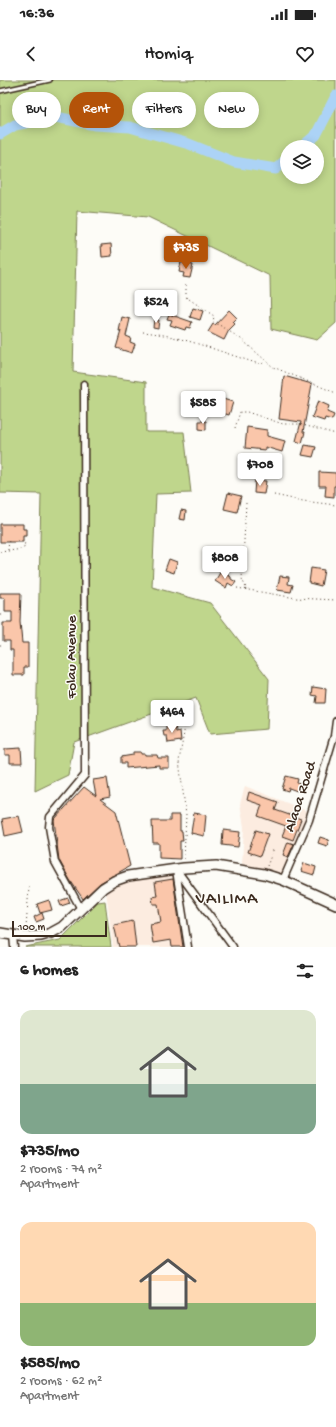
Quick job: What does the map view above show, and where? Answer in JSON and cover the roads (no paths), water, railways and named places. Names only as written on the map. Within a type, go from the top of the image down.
[{"type":"main road","points":[[0,933],[25,937],[41,936],[51,933],[62,927],[103,888],[114,881],[128,876],[180,868],[216,866],[264,874],[283,880],[336,904]]},
{"type":"street","name":"Folau Avenue","points":[[81,909],[55,862],[48,827],[50,818],[85,776],[84,384]]},
{"type":"street","name":"Alaoa Road","points":[[283,880],[309,820],[334,736],[336,720]]},
{"type":"street","points":[[180,868],[188,947]]},
{"type":"street","points":[[180,868],[233,947]]},
{"type":"street","points":[[13,935],[14,947]]},
{"type":"lane","points":[[0,91],[50,80]]},
{"type":"waterway","points":[[310,140],[316,135],[336,96]]},
{"type":"waterway","points":[[0,134],[15,125],[56,117],[95,125],[130,127],[189,144],[234,162],[276,169],[280,165]]},
{"type":"district","name":"VAILIMA","points":[[227,900]]}]
